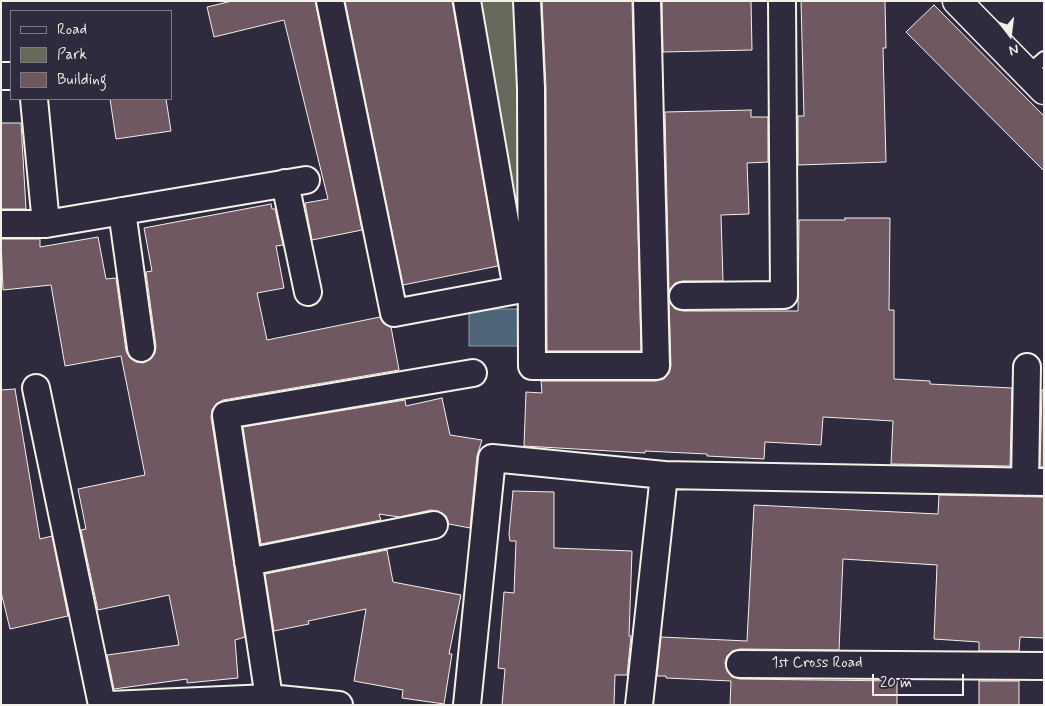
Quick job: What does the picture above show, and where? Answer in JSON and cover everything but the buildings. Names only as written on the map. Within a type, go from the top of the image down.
[{"type":"main road","points":[[957,1],[1038,74]]},
{"type":"street","points":[[330,1],[394,313],[517,290],[467,1]]},
{"type":"street","points":[[527,1],[531,88],[532,366],[656,366],[647,1]]},
{"type":"street","points":[[683,296],[784,295],[782,1]]},
{"type":"street","points":[[34,100],[46,224]]},
{"type":"street","points":[[1,224],[46,224],[296,182],[308,292]]},
{"type":"street","points":[[122,211],[141,348]]},
{"type":"street","points":[[467,705],[492,458],[664,475],[1034,482],[1027,367]]},
{"type":"street","points":[[269,698],[226,415],[473,373]]},
{"type":"street","points":[[36,388],[102,705]]},
{"type":"street","points":[[639,705],[664,475]]},
{"type":"street","points":[[248,562],[434,525]]},
{"type":"street","name":"1st Cross Road","points":[[740,664],[1044,666]]},
{"type":"street","points":[[109,705],[269,698],[339,705]]},
{"type":"green space","points":[[474,1],[515,1],[522,292]]},
{"type":"water","points":[[469,309],[525,309],[524,346],[469,346]]}]
